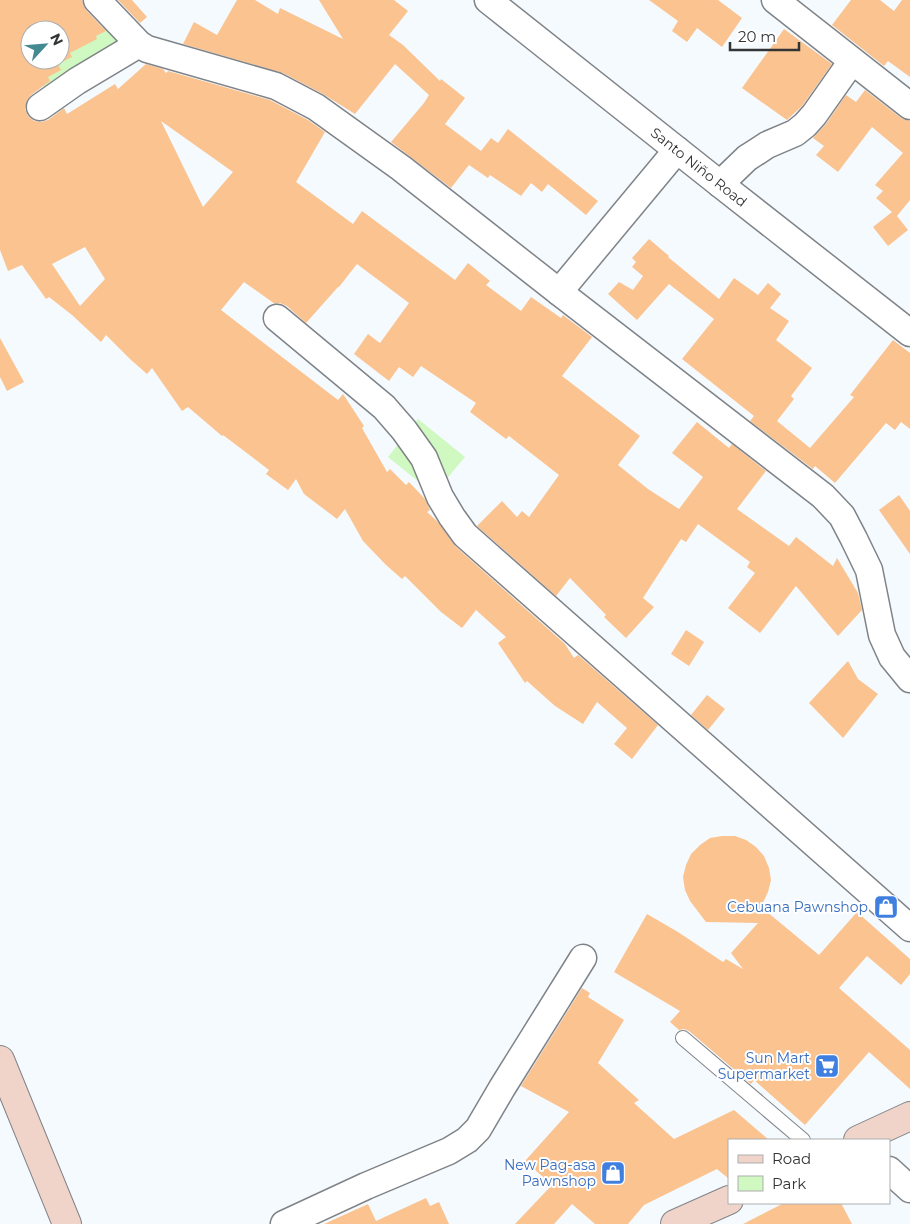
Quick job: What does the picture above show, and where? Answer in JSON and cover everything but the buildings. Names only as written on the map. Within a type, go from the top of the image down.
[{"type":"street","points":[[97,0],[138,44],[147,49],[276,86],[316,107],[401,168],[558,292],[823,496],[842,516],[869,570],[882,635],[892,657],[910,679]]},
{"type":"street","name":"Santo Niño Road","points":[[488,0],[910,333]]},
{"type":"street","points":[[775,0],[910,106]]},
{"type":"street","points":[[40,107],[77,81],[138,44]]},
{"type":"street","points":[[720,184],[747,158],[767,145],[795,133],[805,125],[852,61]]},
{"type":"street","points":[[558,292],[677,150]]},
{"type":"street","points":[[277,318],[384,407],[399,424],[424,458],[440,497],[465,535],[910,928]]},
{"type":"street","points":[[284,1224],[366,1186],[449,1151],[467,1140],[478,1129],[584,958]]},
{"type":"street","points":[[0,1060],[67,1224]]},
{"type":"street","points":[[860,1139],[910,1116]]},
{"type":"street","points":[[890,1171],[910,1189]]},
{"type":"street","points":[[675,1224],[728,1200]]},
{"type":"lane","points":[[683,1038],[802,1139]]},
{"type":"green space","points":[[109,23],[129,55],[54,103],[34,71],[70,70],[70,48]]},
{"type":"green space","points":[[418,419],[465,457],[434,494],[388,457]]},
{"type":"place","name":"Cebuana Pawnshop","points":[[886,907]]},
{"type":"place","name":"Sun Mart Supermarket","points":[[827,1066]]},
{"type":"place","name":"New Pag-asa Pawnshop","points":[[613,1173]]}]
